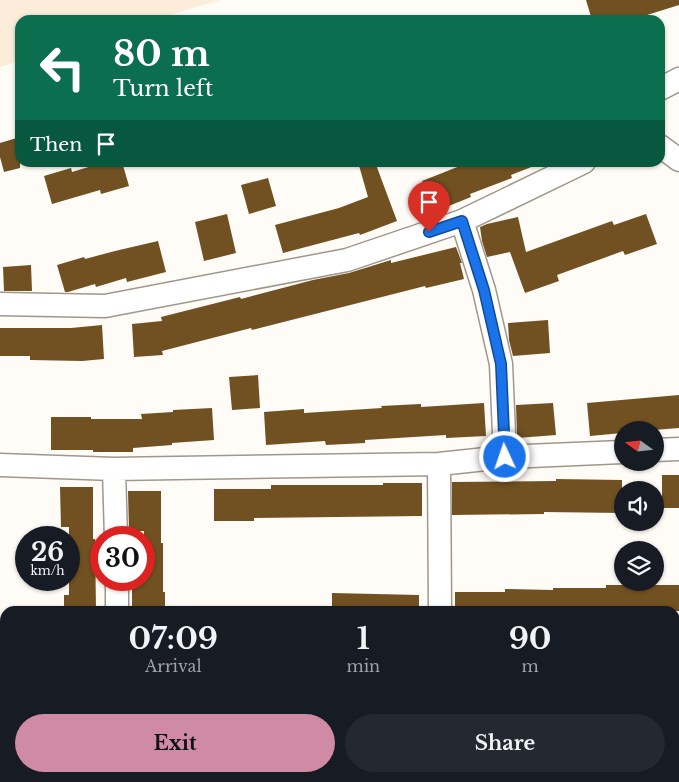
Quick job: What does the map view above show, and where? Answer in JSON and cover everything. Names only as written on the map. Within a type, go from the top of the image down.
[{"type":"street","points":[[665,86],[679,79]]},
{"type":"street","points":[[665,150],[679,160]]},
{"type":"street","points":[[0,304],[105,306],[347,260],[462,221],[574,167]]},
{"type":"street","points":[[462,221],[484,290],[501,364],[505,457]]},
{"type":"street","points":[[664,450],[679,449]]},
{"type":"street","points":[[0,465],[114,469],[439,464],[505,457],[614,452]]},
{"type":"street","points":[[439,464],[440,606]]},
{"type":"street","points":[[114,469],[116,526]]},
{"type":"street","points":[[117,591],[118,606]]},
{"type":"shaded area","points":[[0,0],[220,0],[170,15],[15,15],[15,62],[0,67]]},
{"type":"building","points":[[586,0],[679,0],[679,5],[647,15],[590,15]]},
{"type":"building","points":[[15,138],[15,167],[20,168],[4,172],[0,157],[0,143]]},
{"type":"building","points":[[88,167],[123,167],[129,186],[101,194],[100,190],[52,204],[44,176],[71,168],[72,172]]},
{"type":"building","points":[[359,167],[377,167],[397,221],[360,235],[359,233],[283,253],[275,225],[339,208],[368,197]]},
{"type":"building","points":[[457,167],[531,167],[511,175],[512,178],[470,194],[471,197],[434,212],[422,181]]},
{"type":"building","points":[[268,178],[276,206],[249,214],[241,185]]},
{"type":"building","points":[[227,214],[236,253],[204,261],[195,222]]},
{"type":"building","points":[[646,214],[657,244],[625,255],[623,251],[557,275],[559,281],[525,293],[510,252],[487,257],[480,227],[518,217],[526,252],[612,221],[614,225]]},
{"type":"building","points":[[158,241],[166,272],[127,282],[126,278],[96,287],[95,284],[65,292],[57,265],[84,257],[85,259]]},
{"type":"building","points":[[456,247],[462,263],[460,263],[464,279],[426,288],[425,286],[252,330],[251,328],[162,351],[163,355],[134,357],[132,324],[162,321],[161,317],[240,297],[241,299],[313,280],[349,273],[391,260],[391,263]]},
{"type":"building","points":[[31,265],[32,291],[4,291],[3,267]]},
{"type":"building","points":[[548,320],[550,353],[513,356],[509,340],[508,323]]},
{"type":"building","points":[[102,325],[104,359],[82,361],[30,360],[30,356],[0,356],[0,328],[71,328]]},
{"type":"building","points":[[258,375],[260,408],[232,410],[229,377]]},
{"type":"building","points":[[679,395],[679,428],[664,429],[664,421],[614,421],[614,434],[590,436],[587,403]]},
{"type":"building","points":[[484,403],[486,436],[446,438],[446,435],[365,440],[365,443],[326,445],[325,441],[266,445],[264,412],[304,409],[304,413],[382,408],[381,406],[421,404],[421,407]]},
{"type":"building","points":[[553,403],[556,435],[517,438],[516,405]]},
{"type":"building","points":[[212,408],[214,440],[133,448],[133,452],[51,450],[51,417],[142,419],[141,414]]},
{"type":"building","points":[[662,475],[679,475],[679,508],[664,508],[664,481],[662,481]]},
{"type":"building","points":[[556,479],[622,480],[614,481],[614,513],[544,512],[544,514],[452,515],[452,482],[556,481]]},
{"type":"building","points":[[383,483],[422,483],[422,516],[254,518],[254,521],[214,521],[214,489],[271,489],[271,485],[383,485]]},
{"type":"building","points":[[60,487],[93,487],[93,526],[90,526],[90,591],[96,591],[96,606],[64,606],[64,595],[69,595],[69,591],[80,591],[80,526],[61,526]]},
{"type":"building","points":[[128,491],[161,491],[161,543],[163,543],[163,592],[165,592],[165,606],[132,606],[132,591],[155,591],[155,526],[129,526]]},
{"type":"building","points":[[606,585],[614,585],[614,591],[664,591],[664,585],[679,585],[679,606],[455,606],[455,592],[505,592],[505,589],[553,590],[553,588],[606,588]]},
{"type":"building","points":[[332,593],[419,595],[419,606],[332,606]]},
{"type":"route","points":[[429,232],[462,221],[484,290],[501,364],[505,457]]}]
